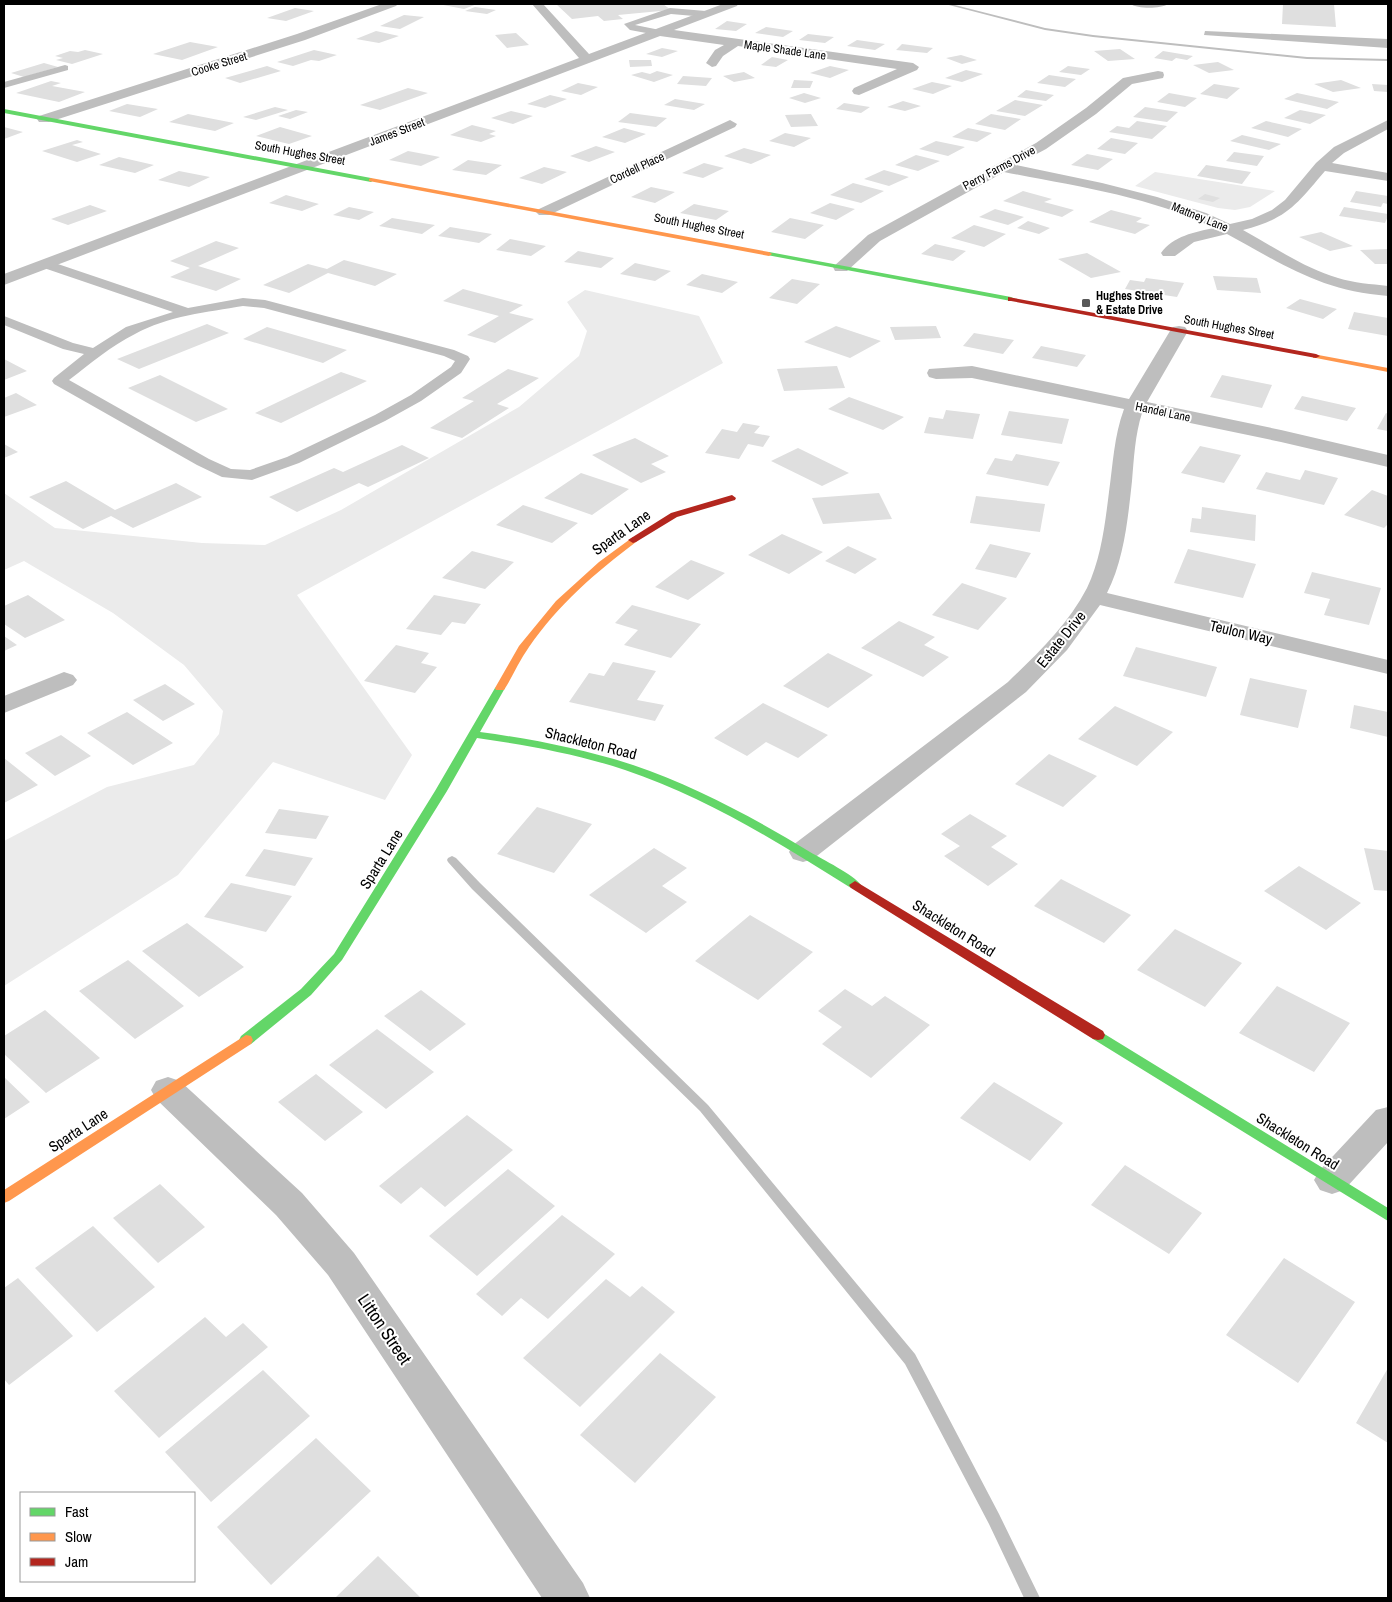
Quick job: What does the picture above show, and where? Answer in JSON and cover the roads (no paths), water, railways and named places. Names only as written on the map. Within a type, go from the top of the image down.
[{"type":"street","name":"Cooke Street","points":[[44,119],[302,37],[392,4]]},
{"type":"street","points":[[537,4],[586,59]]},
{"type":"street","name":"James Street","points":[[4,280],[733,4]]},
{"type":"street","name":"Maple Shade Lane","points":[[657,32],[912,66],[859,91]]},
{"type":"street","points":[[712,62],[719,53],[735,43]]},
{"type":"street","name":"Perry Farms Drive","points":[[841,267],[874,238],[1061,133],[1128,81],[1158,76]]},
{"type":"street","name":"South Hughes Street","points":[[4,111],[1388,370]]},
{"type":"street","name":"Cordell Place","points":[[544,212],[730,124]]},
{"type":"street","points":[[1169,253],[1188,239],[1257,222],[1277,213],[1290,203],[1321,166],[1339,150],[1388,124]]},
{"type":"street","points":[[1321,166],[1388,177]]},
{"type":"street","name":"Mattney Lane","points":[[1002,167],[1178,208],[1229,228],[1291,264],[1326,279],[1351,286],[1388,291]]},
{"type":"street","name":"Estate Drive","points":[[803,852],[1017,687],[1045,661],[1069,633],[1094,597],[1107,561],[1114,533],[1129,426],[1135,407],[1179,331]]},
{"type":"street","name":"Handel Lane","points":[[936,373],[972,372],[1388,461]]},
{"type":"street","name":"Sparta Lane","points":[[4,1197],[245,1040],[306,992],[338,957],[441,791],[523,648],[558,604],[610,556],[658,523],[674,515],[732,498]]},
{"type":"street","name":"Teulon Way","points":[[1094,597],[1388,667]]},
{"type":"street","points":[[4,705],[64,680]]},
{"type":"street","name":"Shackleton Road","points":[[474,734],[553,748],[633,769],[678,786],[723,807],[803,852],[1388,1215]]},
{"type":"street","name":"Litton Street","points":[[168,1090],[288,1204],[341,1264],[568,1598]]},
{"type":"street","points":[[1332,1180],[1388,1120]]},
{"type":"lane","points":[[1135,4],[1164,4]]},
{"type":"lane","points":[[657,32],[633,28],[629,24],[670,11],[706,14]]},
{"type":"lane","points":[[4,85],[65,68]]},
{"type":"lane","points":[[46,264],[187,312]]},
{"type":"lane","points":[[242,302],[254,302],[449,352],[464,359],[456,370],[416,398],[380,418],[293,460],[252,475],[239,476],[228,474],[203,462],[59,380],[95,353],[131,330],[187,312],[242,302]]},
{"type":"lane","points":[[4,320],[68,346],[95,353]]},
{"type":"waterway","points":[[947,4],[1045,29],[1093,36],[1307,58],[1388,60]]},
{"type":"waterway","points":[[452,860],[476,886],[704,1108],[910,1359],[994,1519],[1032,1598]]},
{"type":"place","name":"Hughes Street & Estate Drive","points":[[1086,303]]}]
